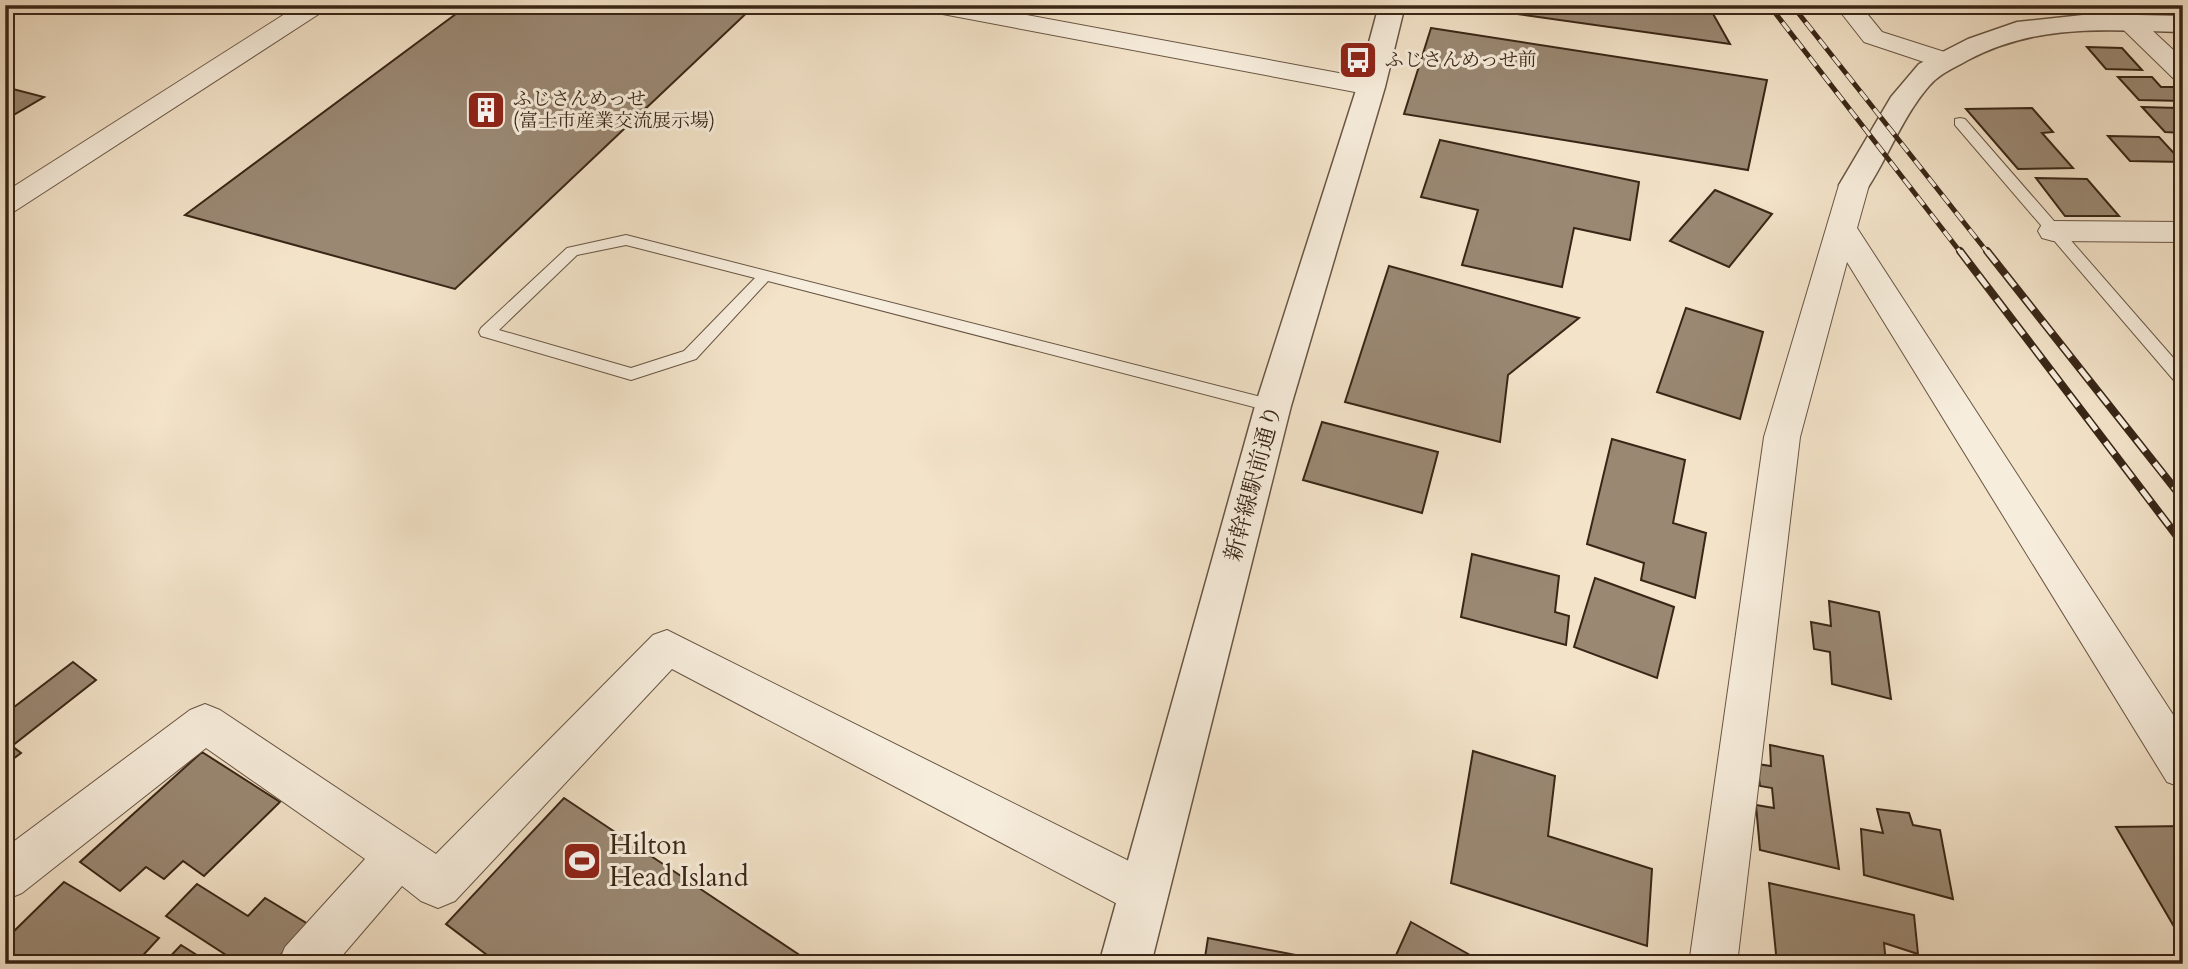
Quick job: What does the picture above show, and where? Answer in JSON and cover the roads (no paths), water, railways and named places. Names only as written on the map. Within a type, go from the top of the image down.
[{"type":"street","points":[[5,205],[316,5]]},
{"type":"street","points":[[932,5],[1371,86]]},
{"type":"street","name":"新幹線駅前通り","points":[[1125,964],[1273,406],[1371,86],[1392,5]]},
{"type":"street","points":[[1847,5],[1873,37],[1945,61]]},
{"type":"street","points":[[2120,15],[2183,73]]},
{"type":"street","points":[[1713,964],[1782,438],[1854,185],[1905,97],[1929,70],[1977,45],[2026,28],[2092,22],[2120,15],[2183,24]]},
{"type":"street","points":[[1842,229],[2183,768]]},
{"type":"street","points":[[2053,231],[2183,232]]},
{"type":"street","points":[[5,877],[205,723],[399,855],[438,885],[667,647],[1144,893]]},
{"type":"street","points":[[303,964],[399,855]]},
{"type":"lane","points":[[1960,122],[2183,380]]},
{"type":"lane","points":[[764,276],[690,355],[631,374],[487,332],[572,251],[626,240],[1273,406]]},
{"type":"railway","points":[[1769,5],[1961,253]]},
{"type":"railway","points":[[1792,5],[1988,253]]},
{"type":"railway","points":[[1960,251],[2183,544]]},
{"type":"railway","points":[[1987,251],[2183,499]]},
{"type":"place","name":"ふじさんめっせ前","points":[[1358,60]]},
{"type":"place","name":"ふじさんめっせ (富士市産業交流展示場)","points":[[486,110]]},
{"type":"place","name":"Hilton Head Island","points":[[582,861]]}]
